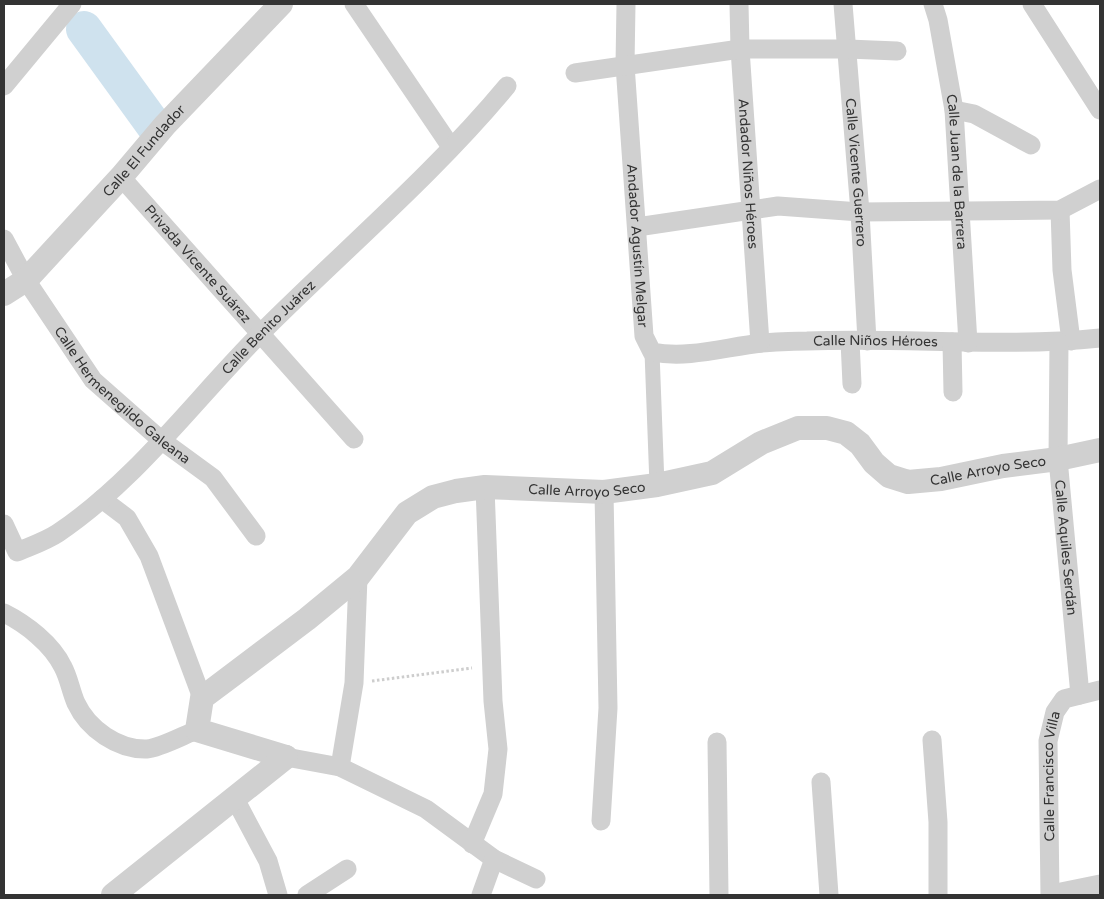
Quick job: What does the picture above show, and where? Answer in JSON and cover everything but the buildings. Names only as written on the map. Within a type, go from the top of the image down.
[{"type":"street","points":[[4,86],[72,4]]},
{"type":"street","name":"Calle El Fundador","points":[[4,294],[26,280],[122,177],[165,125],[281,4]]},
{"type":"street","points":[[354,4],[451,147]]},
{"type":"street","name":"Andador Agustín Melgar","points":[[626,4],[625,65],[644,336],[652,352],[656,486]]},
{"type":"street","name":"Andador Niños Héroes","points":[[739,4],[740,49],[760,343]]},
{"type":"street","name":"Calle Vicente Guerrero","points":[[844,4],[860,212],[858,341],[852,384]]},
{"type":"street","name":"Calle Juan de la Barrera","points":[[933,4],[938,20],[954,110],[960,342],[953,392]]},
{"type":"street","points":[[1032,4],[1100,110]]},
{"type":"street","points":[[576,73],[740,49],[896,51]]},
{"type":"street","name":"Calle Benito Juárez","points":[[4,524],[18,552],[57,534],[102,500],[138,466],[262,333],[389,212],[476,123],[507,86]]},
{"type":"street","points":[[954,110],[974,114],[1031,145]]},
{"type":"street","name":"Privada Vicente Suárez","points":[[122,177],[354,439]]},
{"type":"street","points":[[637,227],[751,208],[778,206],[860,212],[1060,210],[1100,189]]},
{"type":"street","name":"Calle Aquiles Serdán","points":[[1060,210],[1065,342],[1058,459],[1080,695]]},
{"type":"street","name":"Calle Hermenegildo Galeana","points":[[4,239],[26,280],[93,380],[161,440],[213,478],[256,536]]},
{"type":"street","name":"Calle Niños Héroes","points":[[652,352],[671,355],[760,343],[858,341],[1065,342],[1100,338]]},
{"type":"street","name":"Calle Arroyo Seco","points":[[202,698],[307,620],[358,577],[407,513],[433,497],[456,491],[485,487],[604,492],[656,486],[712,473],[761,443],[798,428],[827,428],[846,433],[860,444],[874,463],[889,476],[908,482],[941,479],[1003,466],[1058,459],[1100,450]]},
{"type":"street","points":[[472,844],[493,794],[498,749],[493,701],[494,666],[485,487]]},
{"type":"street","points":[[601,821],[608,708],[604,492]]},
{"type":"street","points":[[102,500],[127,518],[149,556],[202,698],[197,730]]},
{"type":"street","points":[[340,766],[354,683],[358,577]]},
{"type":"street","points":[[4,614],[23,623],[62,666],[77,705],[95,728],[116,743],[147,749],[197,730],[286,757],[340,766],[426,810],[494,860],[536,878]]},
{"type":"street","name":"Calle Francisco Villa","points":[[1050,894],[1048,741],[1055,712],[1064,699],[1100,690]]},
{"type":"street","points":[[932,740],[938,822],[938,895]]},
{"type":"street","points":[[718,742],[719,895]]},
{"type":"street","points":[[113,895],[286,757]]},
{"type":"street","points":[[821,782],[829,895]]},
{"type":"street","points":[[234,797],[268,861],[278,895]]},
{"type":"street","points":[[481,895],[494,860]]},
{"type":"street","points":[[307,895],[347,869]]},
{"type":"street","points":[[1050,894],[1100,884]]},
{"type":"path","points":[[354,683],[494,666]]},
{"type":"waterway","points":[[84,29],[155,127]]}]
